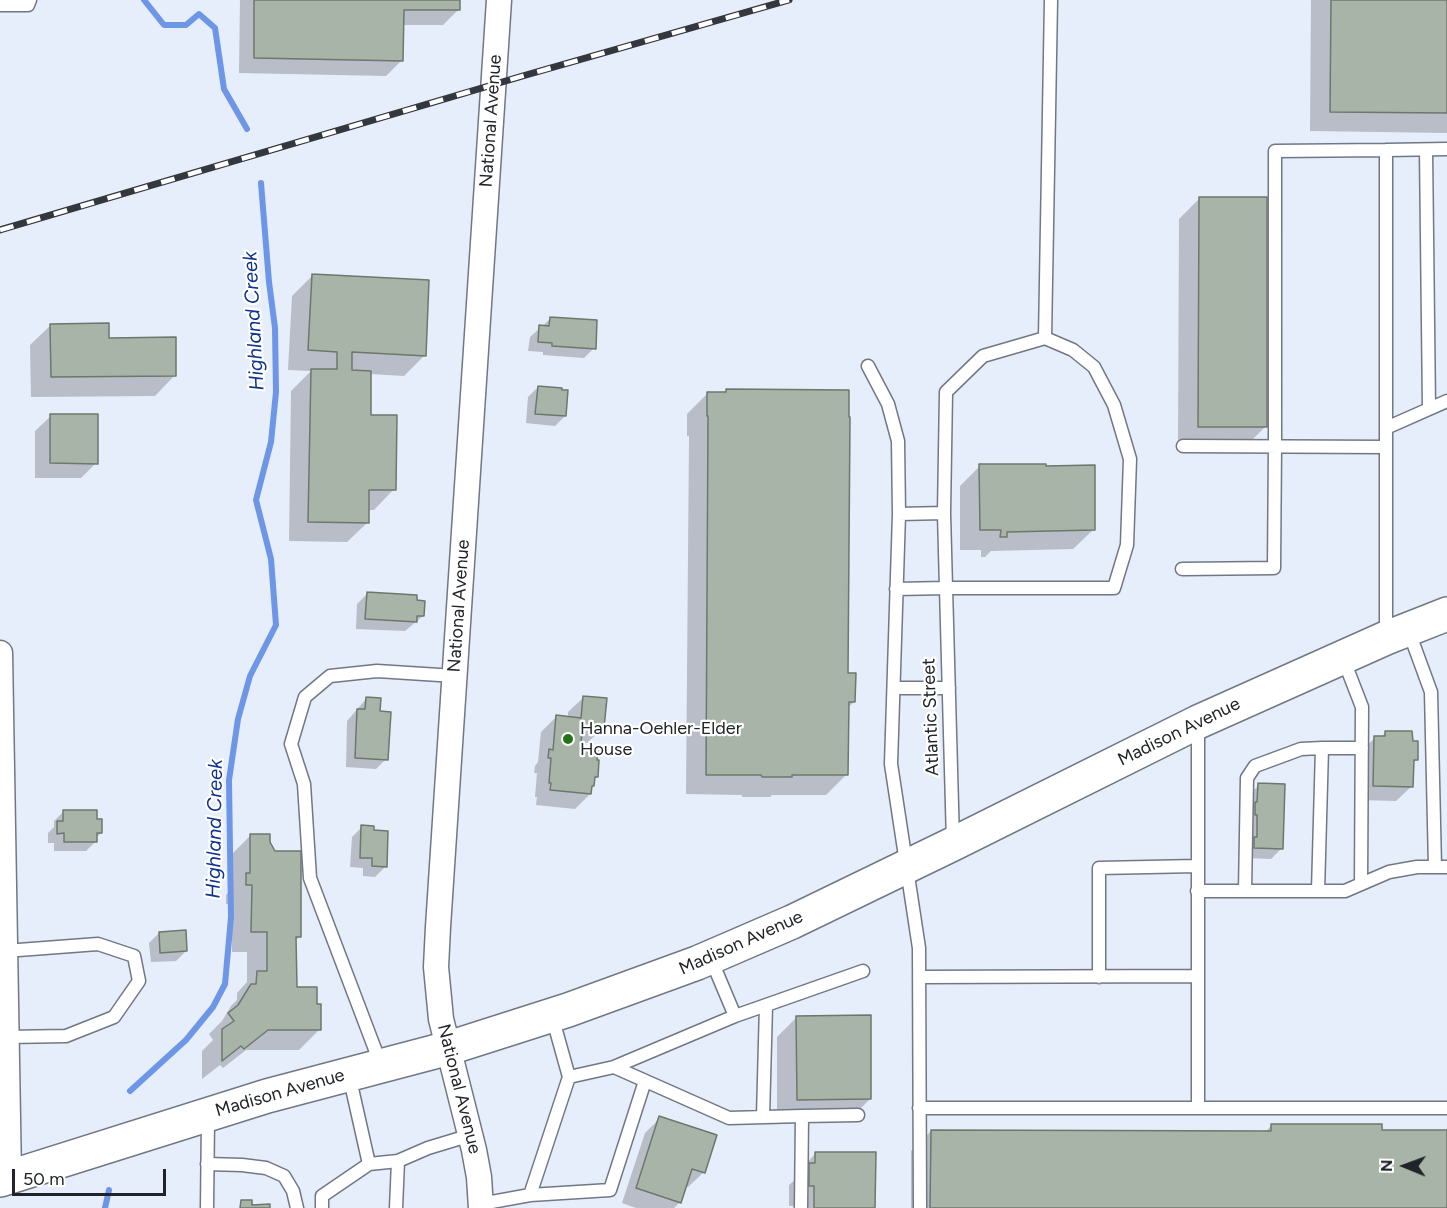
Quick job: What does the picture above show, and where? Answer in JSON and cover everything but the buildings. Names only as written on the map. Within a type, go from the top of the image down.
[{"type":"main road","name":"Madison Avenue","points":[[4,1178],[267,1096],[449,1048],[628,989],[710,958],[792,922],[908,866],[1198,722],[1343,657],[1447,614]]},
{"type":"street","name":"National Avenue","points":[[481,1206],[479,1177],[471,1135],[441,1019],[436,967],[499,0]]},
{"type":"street","points":[[0,653],[7,1037],[4,1178]]},
{"type":"lane","points":[[0,5],[28,5],[30,0]]},
{"type":"lane","points":[[896,589],[1114,588],[1127,545],[1130,459],[1114,405],[1094,367],[1074,350],[1045,338],[1051,0]]},
{"type":"lane","points":[[1182,569],[1274,568],[1275,151],[1447,149]]},
{"type":"lane","points":[[1197,891],[1345,891],[1389,872],[1417,867],[1441,867],[1431,692],[1397,634],[1386,447],[1386,150]]},
{"type":"lane","points":[[1426,150],[1429,409]]},
{"type":"lane","name":"Atlantic Street","points":[[953,844],[944,513],[946,392],[983,356],[1045,338]]},
{"type":"lane","points":[[868,366],[888,404],[898,441],[899,514],[891,764],[919,948],[920,1208]]},
{"type":"lane","points":[[1386,428],[1447,401]]},
{"type":"lane","points":[[1183,446],[1386,447]]},
{"type":"lane","points":[[899,514],[944,513]]},
{"type":"lane","points":[[1343,657],[1362,707],[1361,884]]},
{"type":"lane","points":[[381,1066],[310,878],[304,784],[291,744],[305,697],[330,676],[377,671],[454,676]]},
{"type":"lane","points":[[894,688],[949,688]]},
{"type":"lane","points":[[1198,722],[1198,1108]]},
{"type":"lane","points":[[1245,891],[1247,778],[1255,766],[1301,748],[1362,748]]},
{"type":"lane","points":[[1318,891],[1322,748]]},
{"type":"lane","points":[[1099,976],[1099,868],[1197,866]]},
{"type":"lane","points":[[5,951],[98,944],[134,956],[139,981],[114,1017],[66,1036],[7,1037]]},
{"type":"lane","points":[[710,958],[735,1016]]},
{"type":"lane","points":[[568,1077],[614,1067],[735,1016],[863,971]]},
{"type":"lane","points":[[919,977],[1198,976]]},
{"type":"lane","points":[[763,1117],[766,1005]]},
{"type":"lane","points":[[530,1195],[568,1077],[552,1015]]},
{"type":"lane","points":[[614,1067],[729,1118],[858,1115]]},
{"type":"lane","points":[[349,1074],[369,1164]]},
{"type":"lane","points":[[481,1206],[530,1195],[610,1190],[645,1081]]},
{"type":"lane","points":[[920,1108],[1447,1108]]},
{"type":"lane","points":[[207,1208],[208,1114]]},
{"type":"lane","points":[[801,1208],[802,1116]]},
{"type":"lane","points":[[322,1208],[322,1196],[369,1164],[398,1161],[428,1148],[471,1135]]},
{"type":"lane","points":[[396,1208],[398,1161]]},
{"type":"lane","points":[[207,1164],[266,1168],[284,1176],[293,1191],[297,1208]]},
{"type":"waterway","name":"Highland Creek","points":[[144,0],[164,25],[186,25],[199,14],[215,28],[224,89],[247,129]]},
{"type":"waterway","name":"Highland Creek","points":[[130,1091],[186,1040],[213,1007],[225,984],[231,917],[229,780],[238,719],[250,676],[276,625],[271,559],[256,500],[271,442],[276,392],[275,328],[261,183]]},
{"type":"waterway","name":"Highland Creek","points":[[105,1208],[109,1190]]},
{"type":"railway","points":[[0,230],[789,0]]},
{"type":"place","name":"Hanna-Oehler-Elder House","points":[[568,739]]}]
